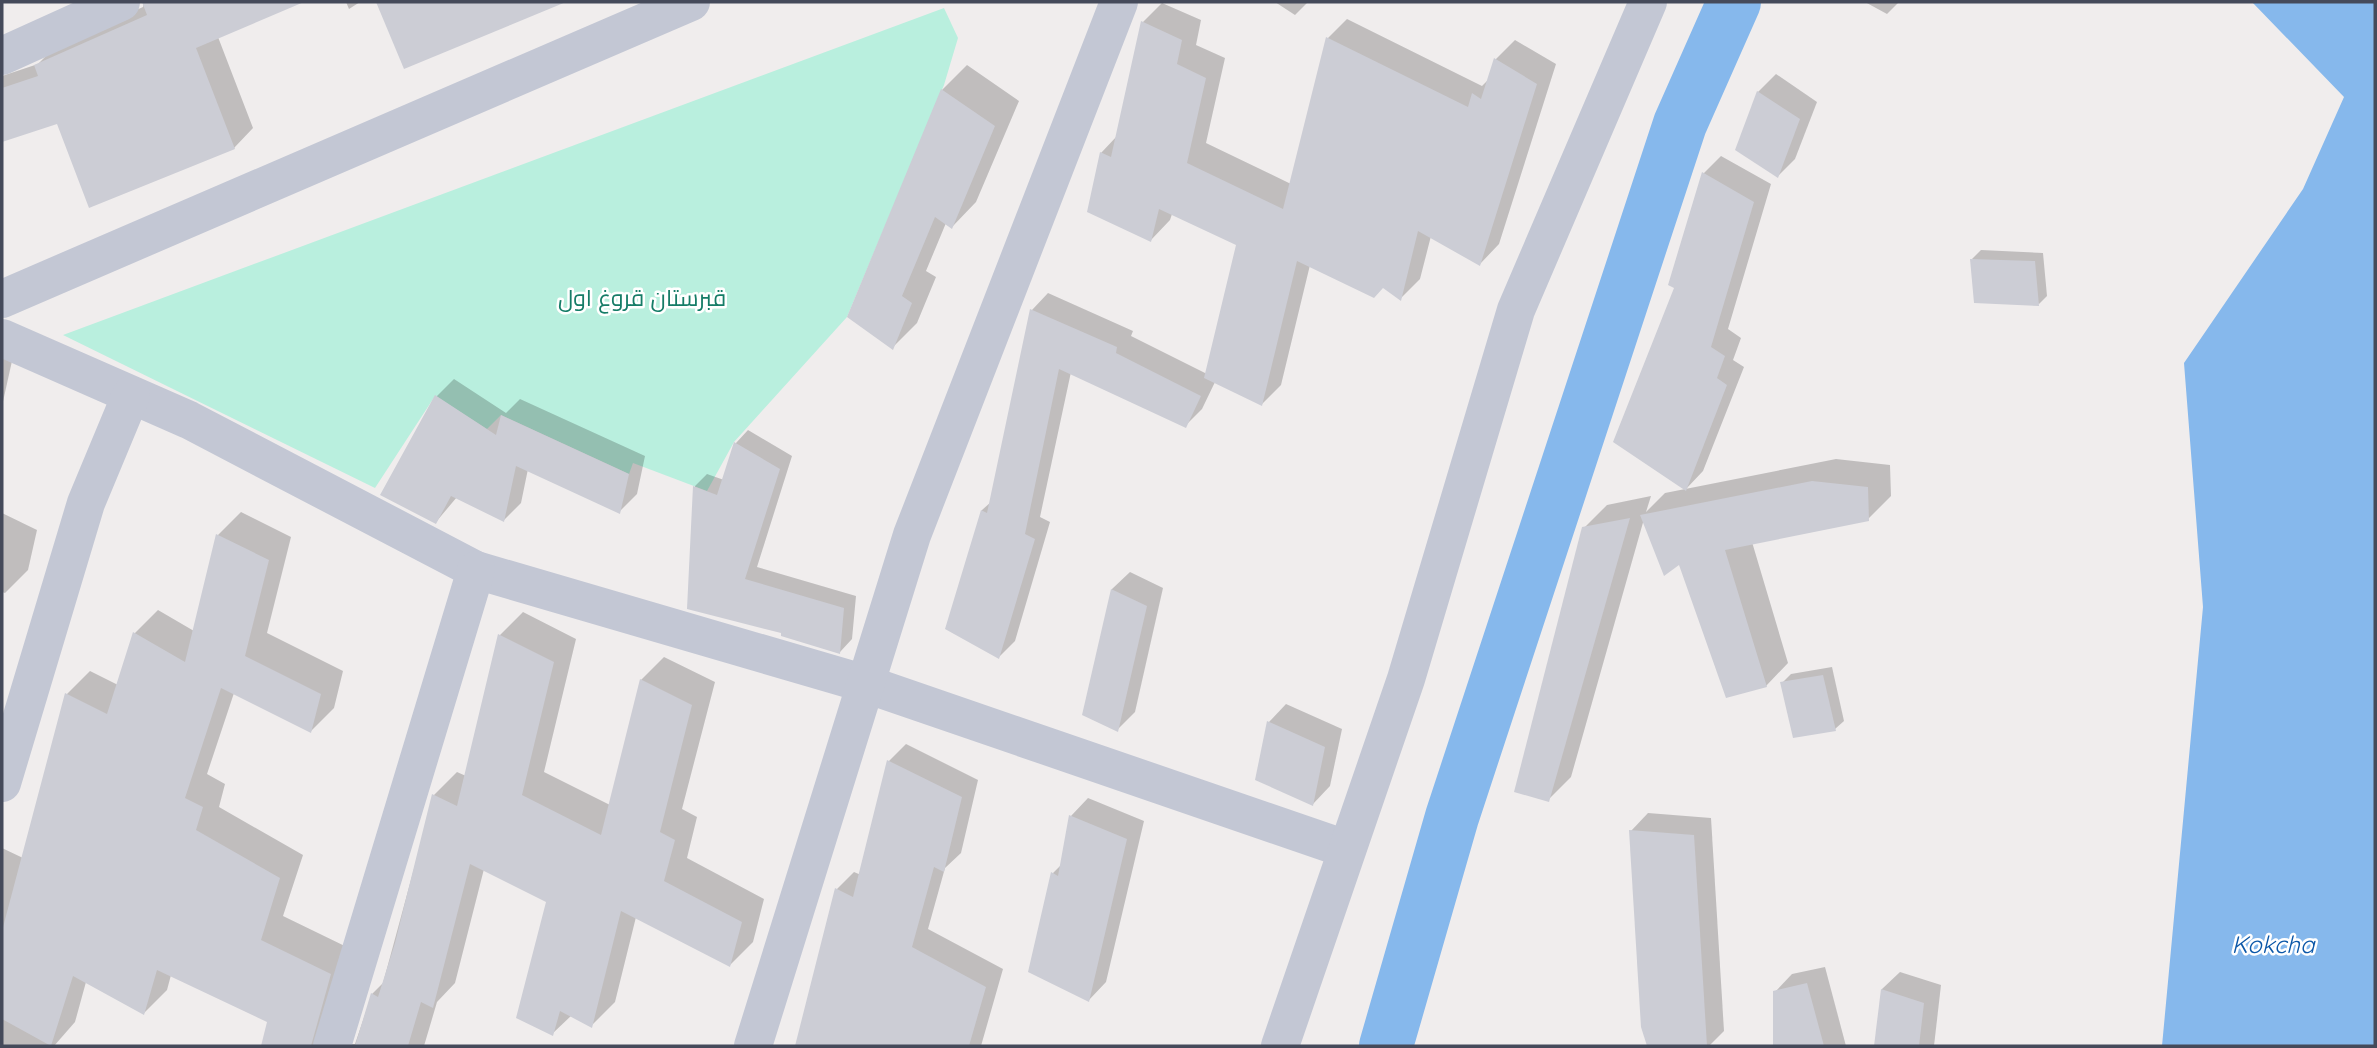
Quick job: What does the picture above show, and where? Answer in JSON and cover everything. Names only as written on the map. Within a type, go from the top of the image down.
[{"type":"street","points":[[2,56],[121,2]]},
{"type":"street","points":[[2,299],[691,2]]},
{"type":"street","points":[[752,1046],[912,535],[1119,2]]},
{"type":"street","points":[[1280,1046],[1406,679],[1516,310],[1648,2]]},
{"type":"street","points":[[2,338],[189,420],[475,570],[866,684],[1346,849]]},
{"type":"street","points":[[2,783],[86,503],[131,395]]},
{"type":"street","points":[[332,1046],[475,570]]},
{"type":"green space","name":"قبرستان قروغ اول","points":[[944,8],[958,38],[944,85],[847,317],[734,442],[707,491],[633,463],[629,474],[501,415],[487,429],[435,396],[375,488],[63,335]]},
{"type":"water","name":"Kokcha","points":[[2252,2],[2375,2],[2375,1046],[2162,1046],[2203,607],[2184,363],[2303,189],[2344,97]]},
{"type":"building","points":[[142,2],[304,2],[196,48],[235,149],[89,208],[57,124],[2,142],[2,88],[38,76],[34,65],[147,15]]},
{"type":"building","points":[[376,2],[566,2],[404,69]]},
{"type":"building","points":[[1141,21],[1182,40],[1177,64],[1206,78],[1187,163],[1283,209],[1326,37],[1468,107],[1472,93],[1481,99],[1494,58],[1537,84],[1480,266],[1418,231],[1401,301],[1383,288],[1374,298],[1297,261],[1262,406],[1204,378],[1236,245],[1159,209],[1151,242],[1087,212],[1100,152],[1111,157]]},
{"type":"building","points":[[941,89],[995,126],[952,229],[935,217],[902,296],[912,303],[893,350],[847,317]]},
{"type":"building","points":[[1757,91],[1800,119],[1778,178],[1735,150]]},
{"type":"building","points":[[1702,172],[1754,202],[1711,347],[1725,356],[1717,378],[1727,385],[1686,491],[1613,442],[1674,288],[1668,285]]},
{"type":"building","points":[[1970,259],[2035,261],[2039,306],[1974,303]]},
{"type":"building","points":[[1030,309],[1117,347],[1116,353],[1201,396],[1186,428],[1059,369],[1025,534],[1035,539],[999,659],[945,629],[981,510],[987,513]]},
{"type":"building","points":[[435,395],[496,435],[501,415],[629,474],[620,514],[516,466],[504,522],[451,496],[436,524],[380,495]]},
{"type":"building","points":[[734,442],[780,469],[745,579],[844,608],[840,654],[781,636],[781,633],[687,609],[693,486],[717,495]]},
{"type":"building","points":[[1812,481],[1868,487],[1869,521],[1725,550],[1767,687],[1726,698],[1679,565],[1664,576],[1640,515]]},
{"type":"building","points":[[1630,518],[1549,802],[1514,792],[1582,527]]},
{"type":"building","points":[[216,534],[269,560],[245,656],[321,694],[311,733],[221,688],[185,798],[203,807],[196,830],[280,878],[261,940],[331,974],[311,1046],[261,1046],[267,1022],[157,970],[144,1015],[73,976],[51,1046],[2,1019],[2,931],[65,693],[107,714],[133,632],[185,662]]},
{"type":"building","points":[[1111,589],[1147,606],[1118,732],[1082,715]]},
{"type":"building","points":[[498,634],[554,662],[522,795],[601,835],[640,679],[692,705],[660,832],[675,840],[664,881],[742,922],[730,967],[621,911],[592,1028],[560,1011],[553,1036],[516,1018],[546,902],[470,864],[433,1008],[421,1002],[408,1046],[355,1046],[371,993],[378,997],[395,943],[432,794],[457,806]]},
{"type":"building","points":[[1823,675],[1836,731],[1793,738],[1780,682]]},
{"type":"building","points":[[1267,721],[1325,747],[1313,806],[1255,780]]},
{"type":"building","points":[[887,760],[962,797],[944,872],[934,867],[912,947],[986,987],[969,1046],[795,1046],[835,888],[853,897]]},
{"type":"building","points":[[1069,815],[1127,839],[1089,1002],[1028,972],[1051,872],[1058,876]]},
{"type":"building","points":[[1629,830],[1694,835],[1707,1046],[1647,1046],[1641,1027]]},
{"type":"building","points":[[1807,983],[1824,1046],[1773,1046],[1773,991]]},
{"type":"building","points":[[1881,989],[1924,1003],[1919,1046],[1874,1046]]},
{"type":"waterway","points":[[1386,1046],[1452,817],[1680,124],[1734,2]]}]
